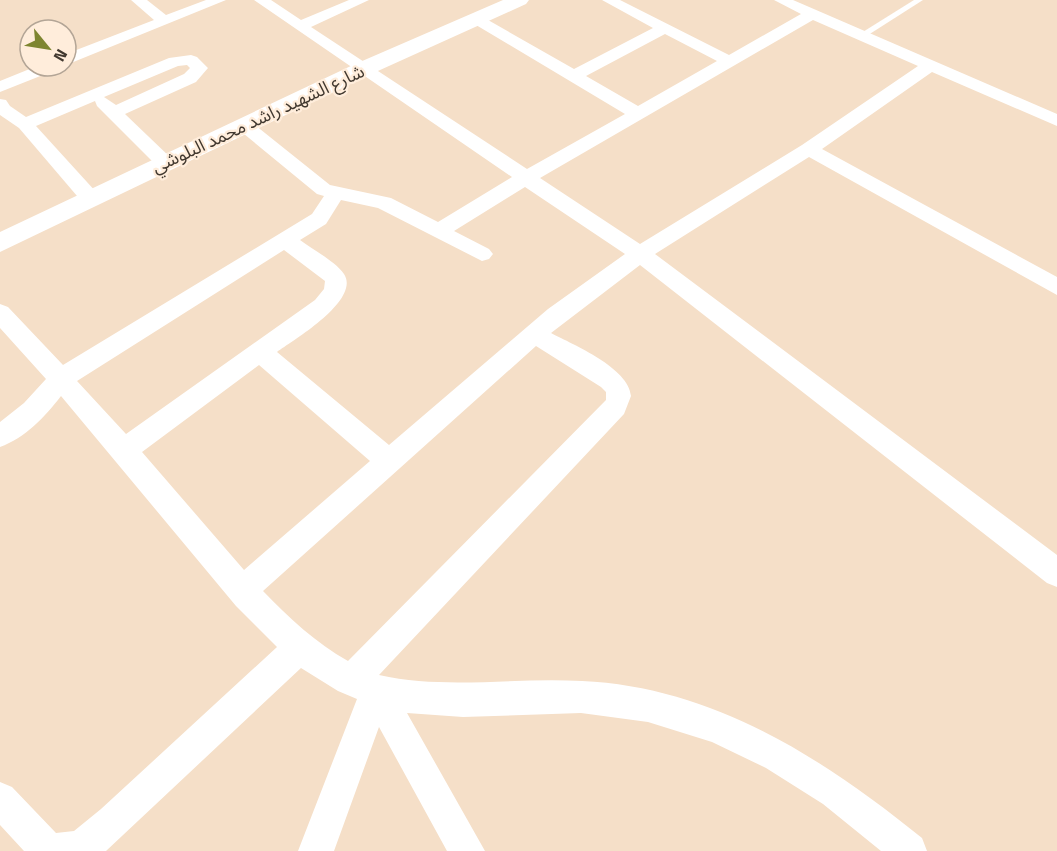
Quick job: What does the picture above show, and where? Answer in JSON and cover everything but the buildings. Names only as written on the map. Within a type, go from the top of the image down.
[{"type":"street","points":[[138,0],[164,21]]},
{"type":"street","points":[[78,55],[219,0]]},
{"type":"street","points":[[261,0],[361,70],[527,177],[640,254],[1057,573]]},
{"type":"street","points":[[299,26],[362,0]]},
{"type":"street","name":"شارع الشهيد راشد محمد البلوشي","points":[[0,243],[361,70],[519,0]]},
{"type":"street","points":[[609,0],[729,61]]},
{"type":"street","points":[[781,0],[1057,121]]},
{"type":"street","points":[[437,232],[527,177],[812,14]]},
{"type":"street","points":[[476,19],[638,114]]},
{"type":"street","points":[[574,76],[665,28]]},
{"type":"street","points":[[25,124],[175,61],[191,60],[200,68],[190,78],[114,112]]},
{"type":"street","points":[[243,589],[537,335],[556,315],[640,254],[809,149],[931,65]]},
{"type":"street","points":[[0,87],[22,78]]},
{"type":"street","points":[[97,95],[165,163]]},
{"type":"street","points":[[1,108],[25,124],[90,198]]},
{"type":"street","points":[[244,126],[324,190],[384,203],[482,254]]},
{"type":"street","points":[[809,149],[1057,287]]},
{"type":"street","points":[[0,436],[29,415],[60,379],[319,219],[335,194]]},
{"type":"street","points":[[124,450],[323,306],[335,290],[334,277],[285,240]]},
{"type":"street","points":[[0,313],[124,450],[243,589],[298,648],[323,666],[363,685],[430,700],[583,697],[633,704],[682,716],[732,734],[782,759],[833,791],[909,851]]},
{"type":"street","points":[[316,851],[363,685],[539,483],[615,407],[619,400],[616,386],[537,335]]},
{"type":"street","points":[[260,352],[390,462]]},
{"type":"street","points":[[56,851],[81,848],[114,822],[298,648]]},
{"type":"street","points":[[363,685],[467,851]]},
{"type":"street","points":[[0,799],[48,851]]},
{"type":"lane","points":[[862,35],[918,0]]}]
